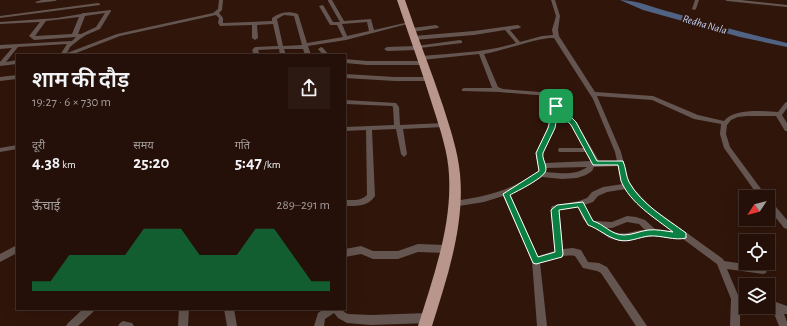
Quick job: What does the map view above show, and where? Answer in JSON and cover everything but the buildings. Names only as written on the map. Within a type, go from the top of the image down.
[{"type":"highway","points":[[401,0],[444,125],[451,149],[453,168],[453,204],[446,249],[427,322]]},
{"type":"street","points":[[37,2],[55,0]]},
{"type":"street","points":[[69,17],[77,0]]},
{"type":"street","points":[[69,54],[119,35],[217,12],[220,10],[221,0]]},
{"type":"street","points":[[553,0],[558,16],[555,30],[556,36],[593,94],[616,145],[627,186],[648,208],[697,246],[714,256],[722,265],[735,299],[735,326]]},
{"type":"street","points":[[694,9],[697,0]]},
{"type":"street","points":[[727,0],[751,1],[787,6]]},
{"type":"street","points":[[330,1],[337,10],[346,38]]},
{"type":"street","points":[[0,17],[99,2]]},
{"type":"street","points":[[94,12],[99,2]]},
{"type":"street","points":[[321,6],[330,22],[341,24],[368,20],[372,31]]},
{"type":"street","points":[[324,11],[337,10]]},
{"type":"street","points":[[0,24],[69,17],[94,12],[109,12],[98,28],[73,39],[0,47]]},
{"type":"street","points":[[217,12],[220,16],[220,23],[222,25],[274,22]]},
{"type":"street","points":[[63,54],[73,39],[83,14]]},
{"type":"street","points":[[283,54],[274,22],[275,16],[295,14],[300,25],[308,54]]},
{"type":"street","points":[[44,20],[32,36],[34,38],[73,39]]},
{"type":"street","points":[[254,23],[255,38]]},
{"type":"street","points":[[417,44],[436,27]]},
{"type":"street","points":[[387,48],[518,27]]},
{"type":"street","points":[[506,29],[519,44]]},
{"type":"street","points":[[257,54],[255,50],[257,48],[305,46],[372,31],[417,44],[481,52],[502,50],[543,37],[556,36]]},
{"type":"street","points":[[346,61],[367,64],[417,44],[460,42]]},
{"type":"street","points":[[1,64],[16,46]]},
{"type":"street","points":[[321,49],[325,54]]},
{"type":"street","points":[[481,52],[494,85],[498,90]]},
{"type":"street","points":[[1,64],[16,62]]},
{"type":"street","points":[[346,76],[405,80],[429,79]]},
{"type":"street","points":[[0,79],[16,77]]},
{"type":"street","points":[[453,204],[483,200],[506,194],[522,186],[540,174],[543,169],[539,153],[552,128],[556,106],[555,98],[549,94],[498,90],[464,90]]},
{"type":"street","points":[[593,94],[647,97],[666,103],[696,117],[725,123]]},
{"type":"street","points":[[346,102],[394,104],[396,107],[398,127],[404,154]]},
{"type":"street","points":[[787,104],[780,114],[780,118],[787,129]]},
{"type":"street","points":[[556,106],[574,124],[594,163]]},
{"type":"street","points":[[758,190],[727,148],[723,135],[725,123],[732,116],[743,114],[780,114]]},
{"type":"street","points":[[346,129],[444,125]]},
{"type":"street","points":[[346,203],[362,202],[369,199],[371,196],[369,128]]},
{"type":"street","points":[[0,150],[16,147]]},
{"type":"street","points":[[561,150],[588,150]]},
{"type":"street","points":[[540,174],[568,176],[580,174],[589,170],[594,163]]},
{"type":"street","points":[[542,166],[621,163]]},
{"type":"street","points":[[559,254],[555,208],[580,204],[590,200],[600,190],[627,186]]},
{"type":"street","points":[[506,194],[536,261],[542,326]]},
{"type":"street","points":[[580,204],[592,224],[612,226],[627,220],[636,220],[642,222],[653,233]]},
{"type":"street","points":[[775,211],[787,226]]},
{"type":"street","points":[[597,225],[610,235],[624,238],[653,233],[684,236]]},
{"type":"street","points":[[346,253],[361,250],[373,255],[398,255],[418,248],[446,249]]},
{"type":"street","points":[[0,258],[16,249]]},
{"type":"street","points":[[536,261],[559,254],[576,252],[580,254],[586,265],[599,267],[604,270],[642,326]]},
{"type":"street","points":[[722,265],[739,267]]},
{"type":"street","points":[[735,299],[739,299]]},
{"type":"street","points":[[775,307],[787,310]]},
{"type":"street","points":[[71,326],[89,310]]},
{"type":"street","points":[[183,326],[184,310]]},
{"type":"street","points":[[229,310],[232,326]]},
{"type":"street","points":[[319,326],[322,316],[331,310]]},
{"type":"street","points":[[338,310],[341,315],[347,318],[427,322]]},
{"type":"street","points":[[775,311],[784,326]]},
{"type":"street","points":[[123,326],[129,326]]},
{"type":"waterway","name":"Redha Nala","points":[[624,0],[646,8],[743,35],[787,45]]},
{"type":"route","points":[[556,106],[574,124],[596,163],[621,163],[625,181],[632,192],[648,208],[684,236],[649,233],[624,238],[618,237],[610,235],[597,225],[590,223],[580,204],[555,208],[559,254],[536,261],[506,194],[522,186],[542,172],[543,169],[539,153],[552,128],[556,106]]}]
